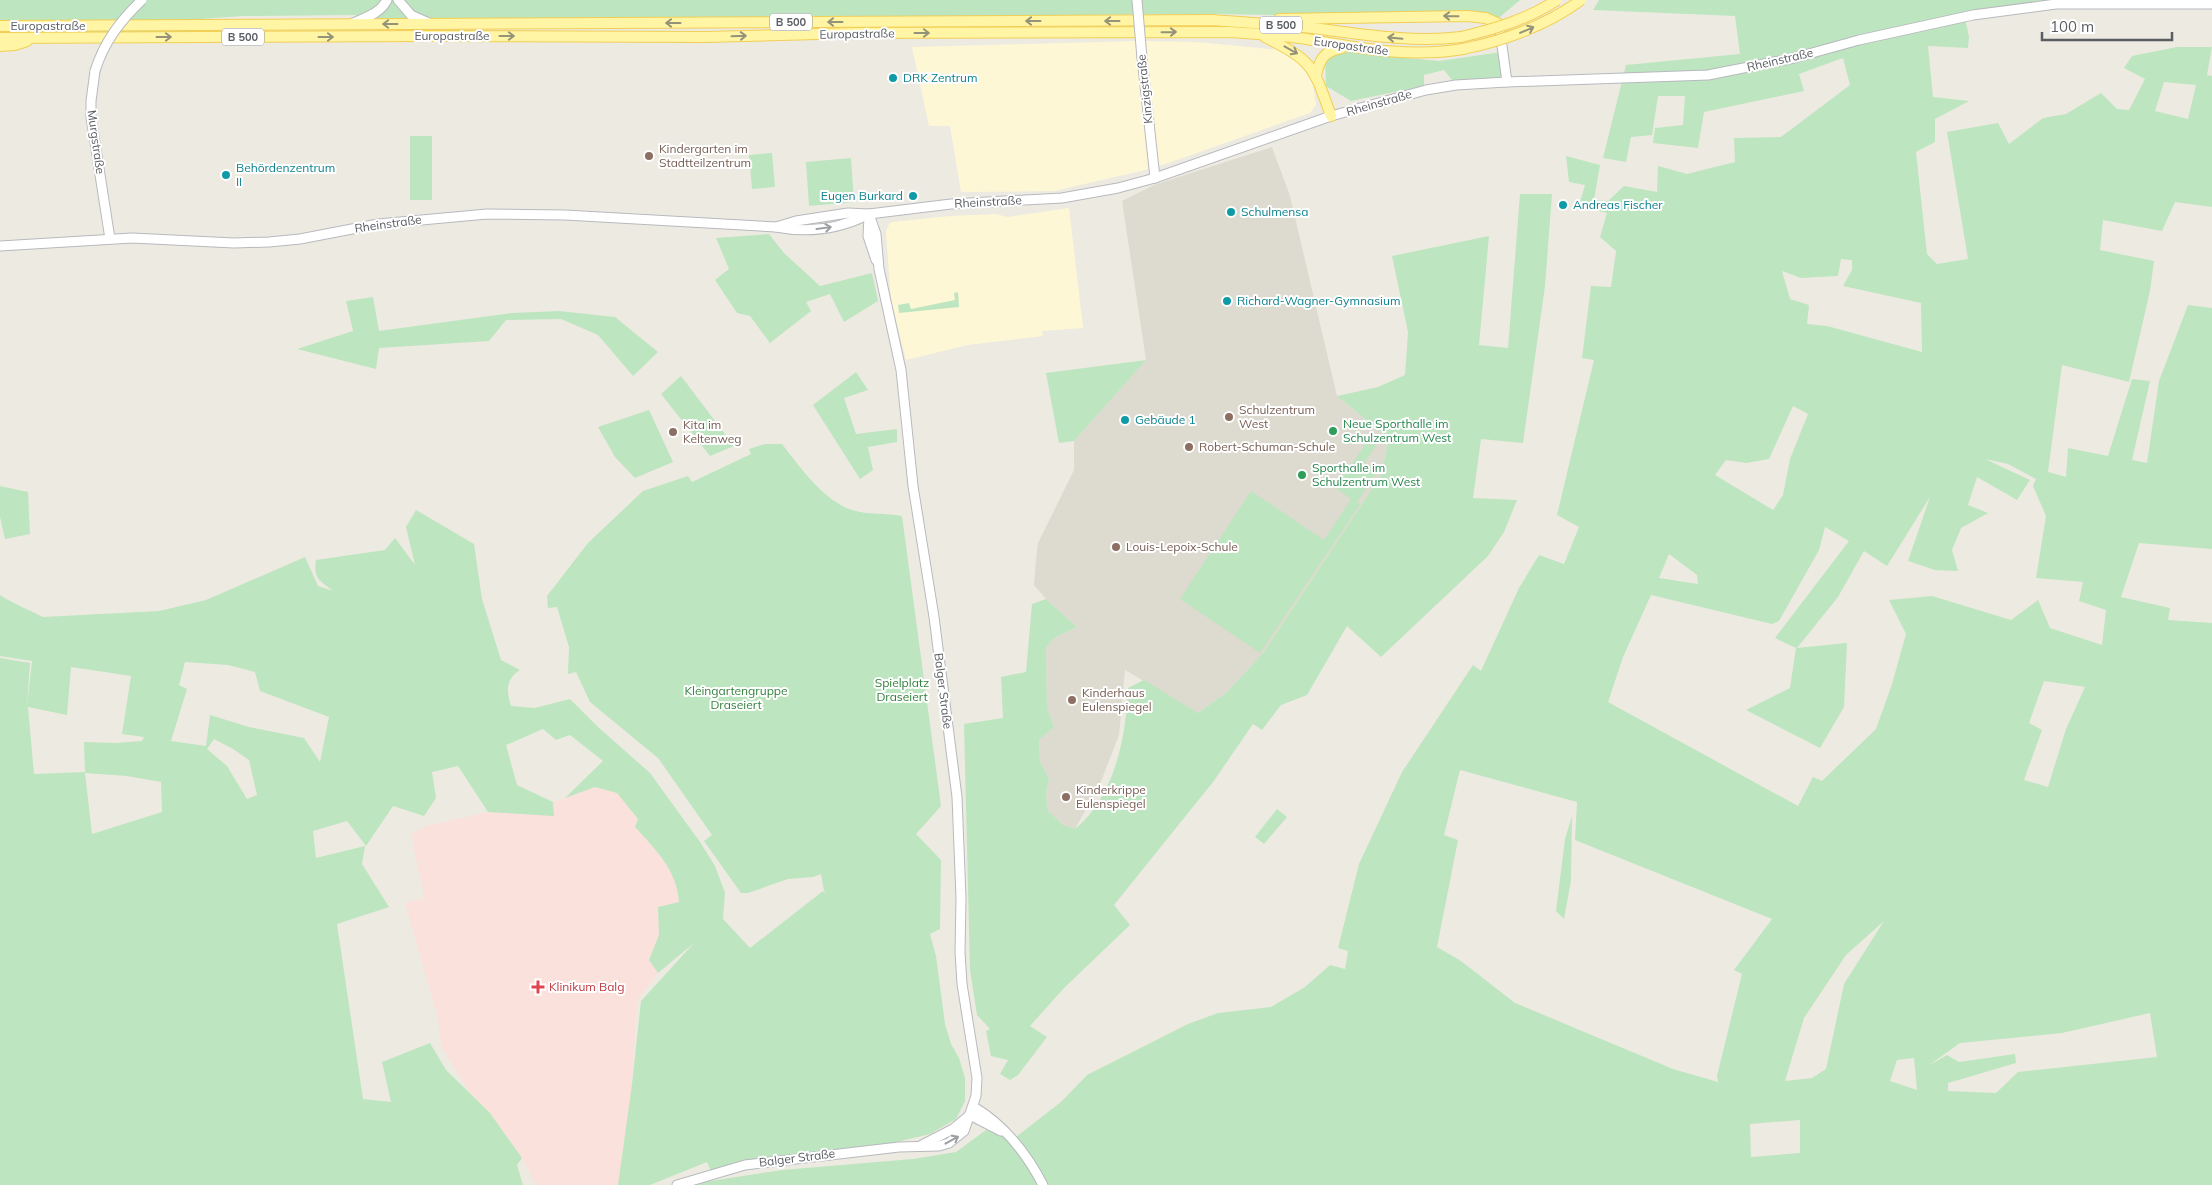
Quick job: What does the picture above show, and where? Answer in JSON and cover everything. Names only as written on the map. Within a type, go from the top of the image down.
[{"type":"main road","name":"Europastraße","points":[[0,26],[1213,20],[1288,25],[1398,38],[1426,39],[1461,36],[1512,22],[1558,0]]},
{"type":"main road","name":"Europastraße","points":[[0,38],[706,37],[856,33],[1230,32],[1412,53],[1464,49],[1491,43],[1524,32],[1561,13],[1581,0]]},
{"type":"main road","points":[[1213,20],[1438,16],[1486,18],[1499,24]]},
{"type":"main road","points":[[1260,34],[1299,55],[1316,74],[1331,116]]},
{"type":"main road","points":[[0,46],[15,45],[35,38]]},
{"type":"main road","points":[[1316,74],[1320,58],[1324,54],[1348,47]]},
{"type":"street","name":"Murgstraße","points":[[110,239],[91,117],[91,101],[99,59],[111,35],[142,0]]},
{"type":"street","points":[[349,24],[374,14],[387,0]]},
{"type":"street","points":[[398,0],[411,15],[432,24]]},
{"type":"street","name":"Kinzigstraße","points":[[1137,0],[1155,178]]},
{"type":"street","name":"Rheinstraße","points":[[0,246],[110,239],[234,243],[270,242],[397,222],[487,214],[565,215],[776,227],[803,231],[850,224],[869,214],[951,204],[1062,198],[1118,188],[1155,178],[1331,116],[1426,90],[1456,85],[1708,75],[1742,69],[1973,15],[2056,4],[2212,4]]},
{"type":"street","points":[[1499,24],[1507,82]]},
{"type":"street","name":"Balger Straße","points":[[677,1185],[746,1165],[850,1152],[939,1146],[949,1143],[959,1136],[968,1125],[972,1111],[977,1078],[962,984],[957,797],[934,617],[913,486],[900,370],[880,269],[876,234],[869,214]]},
{"type":"street","points":[[972,1111],[991,1117],[1027,1156],[1043,1185]]},
{"type":"shaded area","points":[[1140,41],[1196,42],[1279,50],[1298,60],[1313,84],[1316,105],[1310,113],[1154,168],[1054,191],[961,192],[950,126],[929,126],[912,47]]},
{"type":"shaded area","name":"Schulzentrum West","points":[[1272,147],[1290,196],[1337,396],[1389,438],[1381,475],[1263,653],[1227,692],[1198,713],[1125,670],[1119,735],[1100,784],[1075,829],[1063,825],[1048,811],[1046,794],[1049,779],[1040,761],[1039,740],[1054,727],[1047,708],[1046,648],[1054,638],[1077,627],[1046,599],[1034,585],[1038,543],[1074,470],[1074,441],[1146,360],[1122,201],[1154,185]]},
{"type":"shaded area","points":[[1069,208],[1083,328],[1042,331],[1043,336],[967,345],[906,360],[891,300],[886,232],[889,224],[892,222],[951,216],[995,214],[1008,217]]},
{"type":"shaded area","name":"Klinikum Balg","points":[[595,787],[617,793],[638,819],[635,827],[662,856],[676,884],[679,902],[658,907],[659,935],[649,960],[658,973],[637,1001],[632,1084],[618,1185],[536,1185],[522,1158],[490,1113],[469,1092],[442,1047],[436,1012],[405,903],[424,898],[411,834],[426,826],[488,812],[554,815],[553,802]]},
{"type":"green space","points":[[0,0],[1520,0],[1500,17],[1494,19],[1215,14],[370,20],[355,15],[243,16],[186,20],[0,21]]},
{"type":"green space","points":[[1599,0],[2063,0],[1965,18],[1969,37],[1968,48],[1928,46],[1933,97],[1969,101],[1935,119],[1935,142],[1916,152],[1927,254],[1937,264],[1968,259],[1947,132],[1998,123],[2009,144],[2043,118],[2066,114],[2101,93],[2117,109],[2129,110],[2145,79],[2124,68],[2132,56],[2177,47],[2212,47],[2207,75],[2212,76],[2212,207],[2175,202],[2162,231],[2103,220],[2100,250],[2154,261],[2150,291],[2129,382],[2062,365],[2048,472],[2066,477],[2068,448],[2108,456],[2132,379],[2150,381],[2132,460],[2147,463],[2159,381],[2188,305],[2212,308],[2212,549],[2139,543],[2121,597],[2170,608],[2168,620],[2212,623],[2212,1185],[697,1185],[697,1183],[782,1170],[913,1159],[956,1152],[986,1130],[1012,1140],[1061,1102],[1087,1075],[1188,1024],[1218,1013],[1271,1007],[1305,987],[1330,965],[1345,969],[1348,951],[1338,948],[1359,864],[1402,772],[1473,665],[1481,671],[1519,588],[1539,555],[1564,564],[1579,527],[1557,515],[1594,360],[1582,358],[1591,286],[1611,287],[1616,251],[1600,237],[1607,213],[1579,206],[1585,185],[1569,182],[1566,156],[1600,165],[1594,200],[1608,201],[1624,186],[1657,192],[1658,166],[1687,174],[1735,162],[1734,138],[1781,137],[1850,85],[1843,58],[1799,74],[1804,91],[1704,112],[1698,148],[1653,143],[1655,128],[1683,125],[1685,96],[1658,96],[1652,135],[1631,137],[1626,162],[1603,158],[1626,65],[1740,54],[1735,16],[1593,10]],"holes":[[[2164,82],[2196,85],[2188,119],[2155,111]],[[1841,259],[1852,260],[1852,270],[1843,286],[1921,303],[1922,352],[1827,326],[1807,324],[1809,305],[1790,299],[1782,271],[1801,278],[1838,276]],[[1793,406],[1808,414],[1790,459],[1783,495],[1773,510],[1715,475],[1726,460],[1746,463],[1769,459]],[[1985,459],[2008,464],[2036,479],[2033,486],[2046,516],[2036,578],[2083,582],[2079,601],[2106,610],[2102,645],[2050,628],[2038,600],[2011,620],[1932,596],[1889,600],[1906,634],[1892,684],[1876,729],[1822,781],[1813,777],[1798,806],[1608,702],[1623,657],[1651,595],[1772,624],[1779,621],[1819,550],[1825,527],[1849,541],[1775,638],[1796,648],[1790,688],[1746,710],[1820,748],[1844,707],[1847,643],[1797,648],[1838,597],[1864,551],[1887,566],[1930,497],[1908,561],[1935,570],[1958,571],[1952,550],[1961,528],[1988,513],[1968,505],[1977,477],[2017,500],[2030,480]],[[1669,554],[1697,575],[1698,584],[1659,578]],[[2044,681],[2085,687],[2066,729],[2048,787],[2024,780],[2042,730],[2029,723]],[[1460,770],[1577,802],[1575,840],[1772,919],[1734,970],[1742,974],[1717,1076],[1718,1082],[1673,1069],[1515,1003],[1461,961],[1437,947],[1458,840],[1444,835]],[[1884,921],[1844,984],[1826,1069],[1812,1078],[1785,1081],[1804,1018],[1846,955]],[[2150,1013],[2157,1057],[2018,1072],[1996,1093],[1948,1091],[1948,1083],[2016,1063],[2015,1054],[1959,1062],[1947,1055],[1928,1066],[1960,1043],[2062,1033]],[[1914,1058],[1917,1090],[1890,1081],[1897,1060]],[[1800,1120],[1800,1153],[1751,1157],[1750,1124]]]},
{"type":"green space","points":[[230,29],[230,33],[67,33],[67,30]]},
{"type":"green space","points":[[1344,50],[1439,61],[1502,52],[1507,82],[1452,80],[1444,70],[1424,75],[1424,86],[1351,101],[1326,86],[1325,58]]},
{"type":"green space","points":[[410,136],[432,136],[432,200],[410,200]]},
{"type":"green space","points":[[772,153],[775,187],[752,189],[749,155]]},
{"type":"green space","points":[[851,158],[854,202],[809,206],[806,162]]},
{"type":"green space","points":[[1520,194],[1552,194],[1545,286],[1523,443],[1481,439],[1473,498],[1517,500],[1504,532],[1488,556],[1381,657],[1347,626],[1307,695],[1281,705],[1262,730],[1253,724],[1213,782],[1114,905],[1130,925],[1064,988],[1030,1026],[1047,1037],[1018,1075],[1010,1080],[1000,1074],[1008,1060],[991,1056],[986,1031],[990,1029],[977,1015],[970,970],[964,724],[1003,718],[1001,677],[1026,672],[1032,604],[1046,599],[1077,627],[1054,638],[1046,648],[1047,708],[1054,727],[1039,740],[1040,761],[1049,779],[1046,794],[1048,811],[1063,825],[1075,829],[1089,815],[1109,783],[1121,745],[1128,688],[1144,680],[1198,713],[1227,692],[1263,653],[1381,475],[1389,438],[1337,396],[1378,387],[1405,375],[1408,332],[1392,256],[1489,236],[1479,345],[1508,348]]},
{"type":"green space","points":[[769,234],[784,253],[820,286],[872,273],[878,301],[844,322],[830,294],[806,302],[811,311],[770,343],[750,316],[737,313],[715,280],[729,269],[716,238]]},
{"type":"green space","points":[[958,292],[959,307],[899,313],[898,305],[909,303],[911,309],[955,300],[954,293]]},
{"type":"green space","points":[[373,297],[379,331],[512,313],[559,311],[615,317],[658,352],[633,376],[598,335],[561,319],[506,320],[489,341],[379,348],[376,369],[297,349],[353,331],[346,301]]},
{"type":"green space","points":[[1146,360],[1074,441],[1059,443],[1046,373]]},
{"type":"green space","points":[[856,372],[868,390],[844,398],[856,434],[897,429],[897,442],[868,447],[873,470],[860,479],[813,405]]},
{"type":"green space","points":[[681,376],[734,446],[710,456],[661,394]]},
{"type":"green space","points":[[649,410],[673,462],[635,478],[615,457],[598,427]]},
{"type":"green space","points":[[1368,440],[1376,446],[1364,463],[1377,472],[1357,502],[1360,504],[1260,653],[1180,599],[1251,491],[1324,540],[1351,499],[1336,488]]},
{"type":"green space","points":[[765,444],[782,444],[813,482],[842,506],[864,513],[902,516],[941,806],[916,834],[941,860],[940,929],[930,934],[936,956],[945,1024],[965,1078],[965,1101],[956,1119],[930,1134],[884,1145],[772,1157],[711,1171],[707,1162],[650,1185],[618,1185],[641,1001],[694,943],[658,973],[649,960],[659,935],[658,907],[679,902],[674,880],[664,861],[635,827],[638,819],[617,793],[595,787],[565,798],[603,761],[570,735],[556,740],[543,729],[506,745],[517,785],[553,802],[554,816],[488,812],[458,766],[432,772],[436,798],[424,816],[393,806],[366,846],[347,821],[313,831],[316,858],[365,846],[362,864],[389,907],[337,924],[363,1099],[391,1102],[382,1062],[430,1043],[446,1070],[490,1113],[522,1158],[517,1165],[523,1185],[0,1185],[0,658],[30,663],[27,706],[32,661],[0,656],[0,595],[43,617],[159,611],[206,600],[305,557],[318,586],[333,591],[318,578],[315,566],[316,560],[385,550],[395,538],[415,565],[406,527],[416,510],[474,544],[482,599],[501,660],[520,670],[515,673],[508,685],[511,706],[535,708],[570,699],[598,727],[650,773],[715,866],[725,893],[723,919],[750,948],[823,891],[827,895],[824,891],[821,874],[813,877],[788,879],[748,893],[741,893],[704,841],[712,835],[658,758],[590,702],[576,672],[568,674],[569,647],[557,607],[548,608],[547,596],[588,543],[643,491],[688,476],[692,482],[751,454],[749,449]],"holes":[[[185,662],[228,665],[255,672],[260,691],[329,717],[320,762],[304,738],[249,727],[210,715],[206,746],[171,741],[187,689],[179,685]],[[71,667],[131,676],[122,734],[144,737],[142,741],[115,743],[84,742],[85,772],[34,774],[28,707],[67,715]],[[214,739],[249,760],[257,795],[247,799],[227,766],[207,749]],[[85,773],[127,776],[161,782],[162,812],[92,834]]]},
{"type":"green space","points":[[0,486],[28,492],[30,534],[5,539],[0,517]]},
{"type":"green space","points":[[1277,809],[1287,817],[1264,844],[1255,837]]},
{"type":"green space","points":[[1572,816],[1571,880],[1564,919],[1556,911],[1565,839]]},
{"type":"place","name":"DRK Zentrum","points":[[893,78]]},
{"type":"place","name":"Kindergarten im Stadtteilzentrum","points":[[649,156]]},
{"type":"place","name":"Behördenzentrum II","points":[[226,175]]},
{"type":"place","name":"Eugen Burkard","points":[[913,196]]},
{"type":"place","name":"Andreas Fischer","points":[[1563,205]]},
{"type":"place","name":"Schulmensa","points":[[1231,212]]},
{"type":"place","name":"Richard-Wagner-Gymnasium","points":[[1227,301]]},
{"type":"place","name":"Schulzentrum West","points":[[1229,417]]},
{"type":"place","name":"Gebäude 1","points":[[1125,420]]},
{"type":"place","name":"Neue Sporthalle im Schulzentrum West","points":[[1333,431]]},
{"type":"place","name":"Kita im Keltenweg","points":[[673,432]]},
{"type":"place","name":"Robert-Schuman-Schule","points":[[1189,447]]},
{"type":"place","name":"Sporthalle im Schulzentrum West","points":[[1302,475]]},
{"type":"place","name":"Louis-Lepoix-Schule","points":[[1116,547]]},
{"type":"place","name":"Kinderhaus Eulenspiegel","points":[[1072,700]]},
{"type":"place","name":"Kinderkrippe Eulenspiegel","points":[[1066,797]]},
{"type":"place","name":"Klinikum Balg","points":[[538,987]]},
{"type":"park label","name":"Spielplatz Draseiert","points":[[902,690]]},
{"type":"park label","name":"Kleingartengruppe Draseiert","points":[[736,698]]}]
